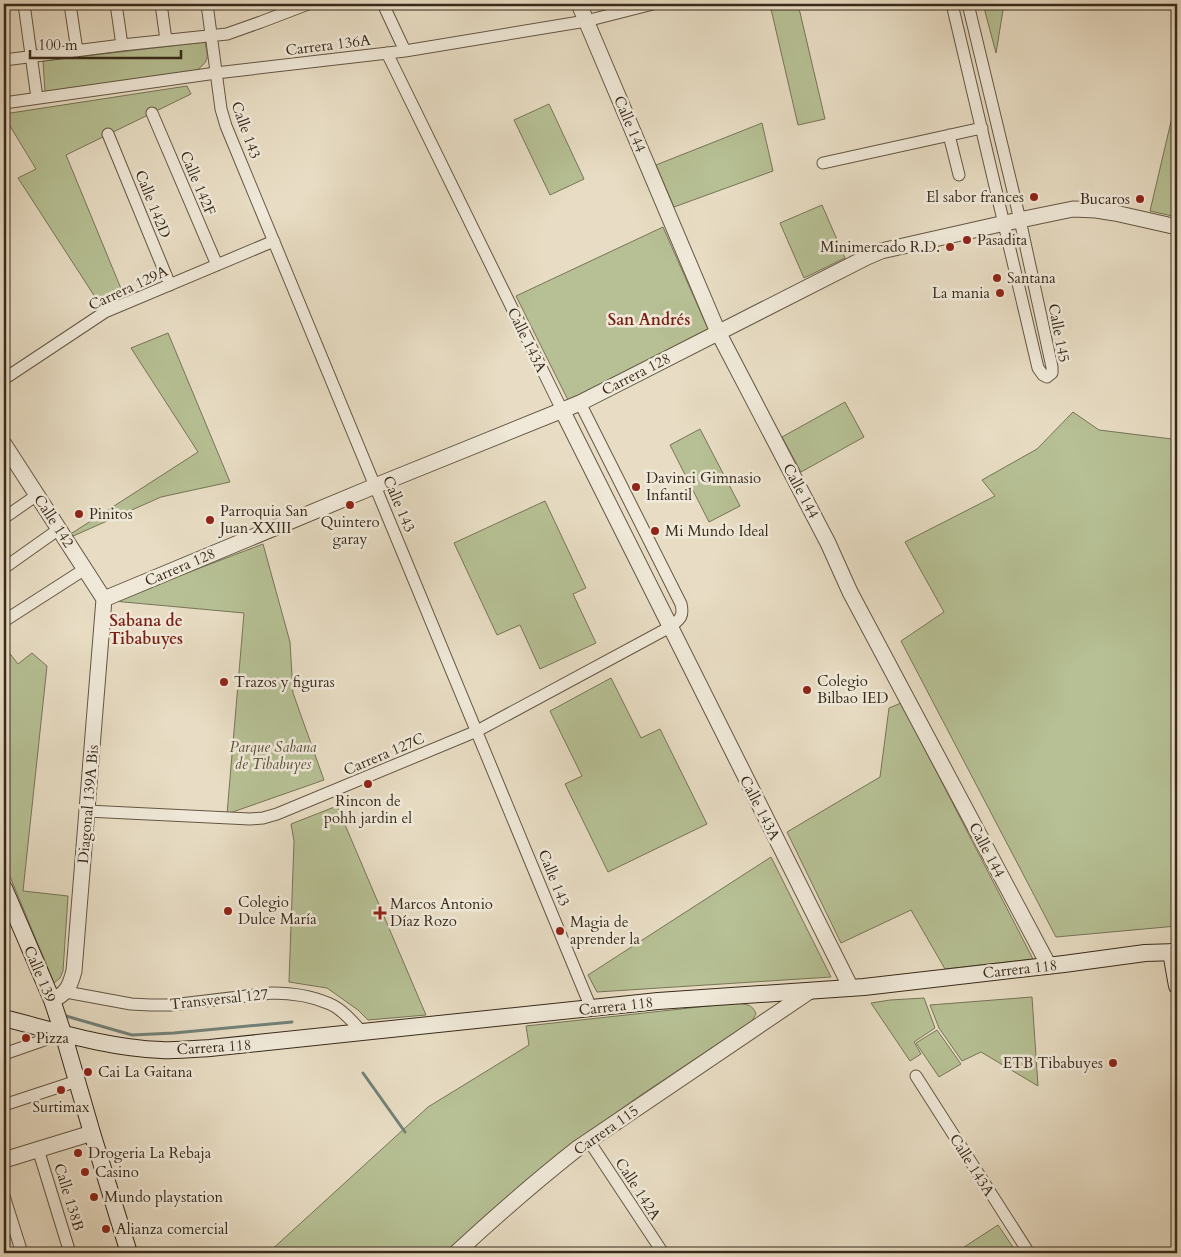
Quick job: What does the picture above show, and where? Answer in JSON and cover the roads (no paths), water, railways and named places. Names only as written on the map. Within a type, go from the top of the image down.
[{"type":"main road","name":"Calle 139","points":[[4,888],[59,996],[63,1033],[129,1253]]},
{"type":"main road","name":"Carrera 118","points":[[63,1033],[103,1043],[136,1048],[162,1050],[229,1046],[658,1001],[851,988],[1174,952]]},
{"type":"main road","points":[[1174,952],[1177,986]]},
{"type":"main road","points":[[4,1018],[63,1033]]},
{"type":"street","points":[[24,4],[37,98]]},
{"type":"street","points":[[70,4],[77,51]]},
{"type":"street","points":[[116,4],[122,45]]},
{"type":"street","points":[[161,4],[166,40]]},
{"type":"street","name":"Calle 143","points":[[207,4],[221,109],[226,126],[592,1008]]},
{"type":"street","points":[[4,60],[227,34],[308,4]]},
{"type":"street","points":[[383,4],[406,51]]},
{"type":"street","name":"Calle 144","points":[[579,4],[718,332],[828,543],[850,592],[1049,966]]},
{"type":"street","name":"Carrera 136A","points":[[4,103],[216,73],[406,51],[586,20],[653,4]]},
{"type":"street","name":"Calle 145","points":[[952,4],[1038,368],[1047,377],[1052,373],[1052,366],[1020,220],[968,4]]},
{"type":"street","name":"Calle 143A","points":[[387,53],[562,410],[851,988]]},
{"type":"street","name":"Calle 142F","points":[[152,113],[217,265]]},
{"type":"street","points":[[823,163],[982,128]]},
{"type":"street","name":"Calle 142D","points":[[108,134],[170,285]]},
{"type":"street","points":[[949,135],[959,175]]},
{"type":"street","name":"Carrera 128","points":[[104,599],[580,403],[880,251],[1060,211],[1085,209],[1115,213],[1177,227]]},
{"type":"street","name":"Carrera 129A","points":[[4,379],[105,312],[274,241]]},
{"type":"street","points":[[580,403],[681,604],[683,613],[670,627]]},
{"type":"street","name":"Calle 142","points":[[5,449],[104,599]]},
{"type":"street","points":[[4,518],[37,495]]},
{"type":"street","points":[[4,568],[59,530]]},
{"type":"street","points":[[4,621],[84,569]]},
{"type":"street","name":"Diagonal 139A Bis","points":[[59,996],[71,982],[74,971],[104,599]]},
{"type":"street","name":"Carrera 127C","points":[[87,810],[250,819],[277,814],[477,731],[670,627]]},
{"type":"street","name":"Carrera 115","points":[[456,1253],[554,1167],[589,1141],[810,991]]},
{"type":"street","name":"Transversal 127","points":[[59,996],[150,1006],[285,993],[331,1004],[362,1032]]},
{"type":"street","points":[[758,994],[764,999],[767,1006],[766,1020]]},
{"type":"street","points":[[4,1054],[63,1033]]},
{"type":"street","name":"Calle 143A","points":[[916,1076],[1029,1253]]},
{"type":"street","points":[[4,1105],[77,1081]]},
{"type":"street","points":[[4,1160],[92,1133]]},
{"type":"street","name":"Calle 142A","points":[[589,1141],[663,1253]]},
{"type":"street","name":"Calle 138B","points":[[38,1149],[70,1253]]},
{"type":"street","points":[[4,1196],[22,1253]]},
{"type":"waterway","points":[[66,1016],[132,1035],[292,1022]]},
{"type":"waterway","points":[[363,1073],[405,1132]]},
{"type":"place","name":"El sabor frances","points":[[1034,197]]},
{"type":"place","name":"Bucaros","points":[[1140,199]]},
{"type":"place","name":"Pasadita","points":[[967,240]]},
{"type":"place","name":"Minimercado R.D.","points":[[950,247]]},
{"type":"place","name":"Santana","points":[[997,278]]},
{"type":"place","name":"La mania","points":[[1000,293]]},
{"type":"place","name":"Davinci Gimnasio Infantil","points":[[636,487]]},
{"type":"place","name":"Quintero garay","points":[[350,505]]},
{"type":"place","name":"Pinitos","points":[[79,514]]},
{"type":"place","name":"Parroquia San Juan XXIII","points":[[210,520]]},
{"type":"place","name":"Mi Mundo Ideal","points":[[655,531]]},
{"type":"place","name":"Trazos y figuras","points":[[224,682]]},
{"type":"place","name":"Colegio Bilbao IED","points":[[807,690]]},
{"type":"place","name":"Rincon de pohh jardin el","points":[[368,784]]},
{"type":"place","name":"Colegio Dulce María","points":[[228,911]]},
{"type":"place","name":"Marcos Antonio Díaz Rozo","points":[[380,913]]},
{"type":"place","name":"Magia de aprender la","points":[[560,931]]},
{"type":"place","name":"Pizza","points":[[26,1038]]},
{"type":"place","name":"ETB Tibabuyes","points":[[1113,1063]]},
{"type":"place","name":"Cai La Gaitana","points":[[88,1072]]},
{"type":"place","name":"Surtimax","points":[[61,1090]]},
{"type":"place","name":"Drogeria La Rebaja","points":[[78,1153]]},
{"type":"place","name":"Casino","points":[[85,1172]]},
{"type":"place","name":"Mundo playstation","points":[[94,1197]]},
{"type":"place","name":"Alianza comercial","points":[[106,1229]]},
{"type":"district","name":"San Andrés","points":[[649,320]]},
{"type":"district","name":"Sabana de Tibabuyes","points":[[146,630]]},
{"type":"park label","name":"Parque Sabana de Tibabuyes","points":[[273,756]]}]
